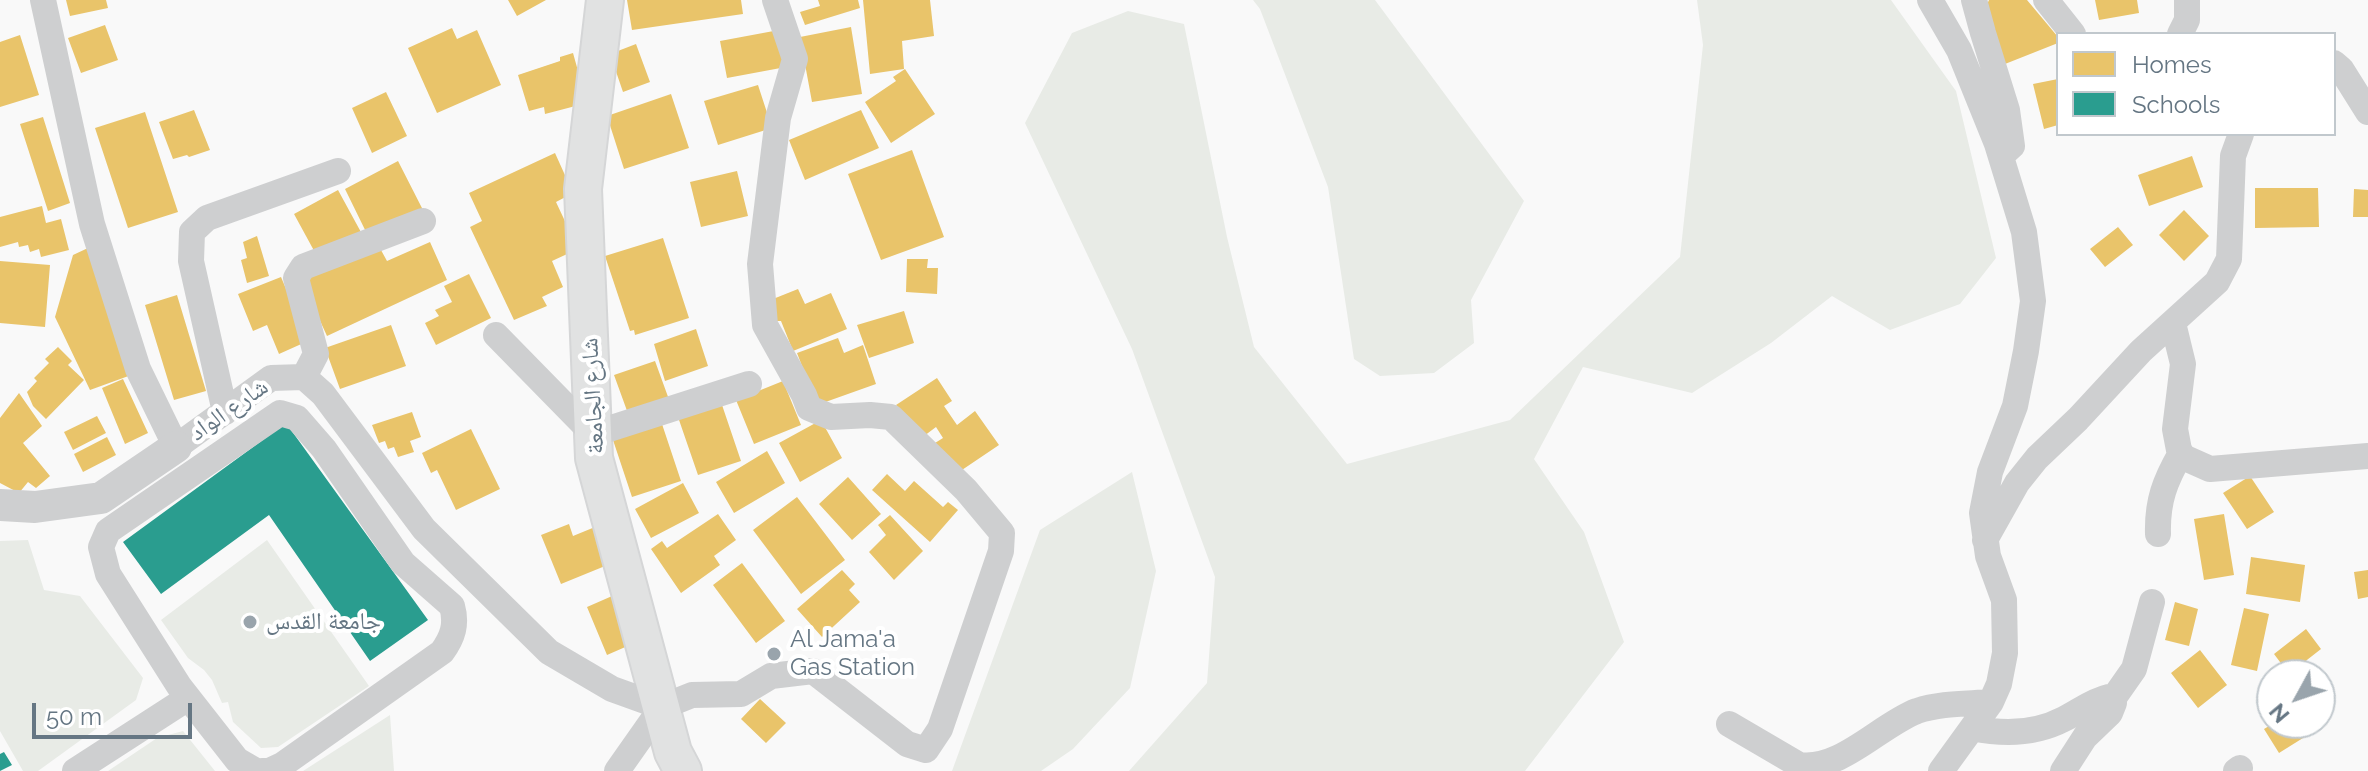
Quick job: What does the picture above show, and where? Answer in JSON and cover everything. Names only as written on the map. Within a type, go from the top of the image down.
[{"type":"main road","name":"شارع الجامعة","points":[[605,0],[583,189],[594,458],[662,707]]},
{"type":"main road","points":[[662,707],[673,752],[683,771]]},
{"type":"main road","points":[[662,707],[701,771]]},
{"type":"street","name":"شارع الواد","points":[[43,0],[92,224],[138,369],[176,447],[271,378],[304,377],[323,394],[424,529],[549,652],[612,689],[662,707]]},
{"type":"street","points":[[617,771],[662,707],[692,695],[741,694],[771,676],[813,671],[907,744],[926,750],[940,729],[1001,551],[1002,533],[966,490],[891,417],[831,417],[809,408],[765,325],[760,264],[778,118],[795,59],[775,0]]},
{"type":"street","points":[[1930,0],[1959,50],[2001,156],[2024,232],[2033,301],[2015,406],[1990,472],[1982,513],[1988,556],[2004,600],[2005,653],[1999,684],[1991,702],[1941,771]]},
{"type":"street","points":[[1974,0],[2007,110],[2012,146],[2001,156]]},
{"type":"street","points":[[2046,0],[2071,32]]},
{"type":"street","points":[[2181,32],[2187,20],[2187,0]]},
{"type":"street","points":[[2336,65],[2368,112]]},
{"type":"street","points":[[1985,540],[2017,483],[2037,458],[2141,351],[2217,282],[2229,259],[2233,156],[2240,136]]},
{"type":"street","points":[[225,412],[191,261],[192,232],[207,218],[338,171]]},
{"type":"street","points":[[304,377],[316,354],[296,278],[303,267],[423,221]]},
{"type":"street","points":[[2173,323],[2183,364],[2175,429],[2183,457],[2210,469],[2368,456]]},
{"type":"street","points":[[496,335],[593,434],[749,384]]},
{"type":"street","points":[[256,771],[237,760],[188,698],[108,574],[101,547],[108,531],[280,413],[297,418],[324,449],[403,563],[452,606],[455,616],[452,638],[442,652],[282,765],[262,771]]},
{"type":"street","points":[[0,505],[35,507],[101,498],[176,447]]},
{"type":"street","points":[[2158,534],[2157,511],[2165,481],[2181,453]]},
{"type":"street","points":[[2063,771],[2085,737],[2110,713],[2113,699],[2134,669],[2152,602]]},
{"type":"street","points":[[75,771],[188,698]]},
{"type":"street","points":[[1973,728],[2024,733],[2061,720],[2097,700],[2113,699]]},
{"type":"street","points":[[1729,724],[1799,765],[1808,767],[1840,758],[1913,712],[1938,705],[1991,702]]},
{"type":"shaded area","points":[[1253,0],[1375,0],[1524,201],[1471,300],[1474,343],[1434,373],[1380,376],[1354,359],[1328,187],[1260,9]]},
{"type":"shaded area","points":[[1697,0],[1891,0],[1956,91],[1996,258],[1960,304],[1890,330],[1832,296],[1771,343],[1692,393],[1583,367],[1534,459],[1584,532],[1624,642],[1525,771],[1129,771],[1207,683],[1215,577],[1132,349],[1025,123],[1072,33],[1128,11],[1184,24],[1227,237],[1254,347],[1347,464],[1510,420],[1680,257],[1703,45]]},
{"type":"shaded area","points":[[1132,472],[1156,571],[1130,688],[1073,749],[1041,771],[952,771],[1040,530]]},
{"type":"shaded area","points":[[28,540],[44,590],[80,596],[143,678],[136,700],[38,771],[23,771],[0,731],[0,541]]},
{"type":"shaded area","points":[[267,540],[369,686],[278,747],[261,748],[233,722],[228,702],[222,703],[212,680],[188,658],[161,620]]},
{"type":"shaded area","points":[[390,715],[394,771],[303,771]]},
{"type":"shaded area","points":[[183,731],[215,771],[108,771],[157,738]]},
{"type":"building: Homes","points":[[66,0],[106,0],[108,8],[70,16]]},
{"type":"building: Homes","points":[[508,0],[546,0],[517,16]]},
{"type":"building: Homes","points":[[627,0],[741,0],[743,14],[632,30]]},
{"type":"building: Homes","points":[[818,0],[858,0],[860,8],[805,25],[800,12],[820,6]]},
{"type":"building: Homes","points":[[863,0],[930,0],[934,36],[902,41],[904,69],[870,74]]},
{"type":"building: Homes","points":[[1989,0],[2027,0],[2056,35],[2056,44],[2005,64],[1985,9]]},
{"type":"building: Homes","points":[[2095,0],[2137,0],[2139,13],[2099,20]]},
{"type":"building: Homes","points":[[105,25],[118,60],[81,73],[68,38]]},
{"type":"building: Homes","points":[[851,27],[862,94],[812,102],[800,37]]},
{"type":"building: Homes","points":[[452,28],[457,39],[477,30],[501,85],[437,113],[408,48]]},
{"type":"building: Homes","points":[[779,30],[786,67],[727,78],[720,41]]},
{"type":"building: Homes","points":[[20,35],[39,95],[0,107],[0,42]]},
{"type":"building: Homes","points":[[636,44],[650,82],[623,92],[610,54]]},
{"type":"building: Homes","points":[[573,53],[587,103],[545,114],[544,107],[529,111],[518,75],[560,61],[560,57]]},
{"type":"building: Homes","points":[[905,69],[935,114],[891,143],[865,102],[896,81],[893,77]]},
{"type":"building: Homes","points":[[2056,79],[2056,126],[2044,129],[2033,84]]},
{"type":"building: Homes","points":[[758,85],[772,128],[718,145],[704,101]]},
{"type":"building: Homes","points":[[386,92],[407,136],[372,153],[352,108]]},
{"type":"building: Homes","points":[[671,94],[689,148],[624,169],[607,116]]},
{"type":"building: Homes","points":[[194,110],[210,150],[173,159],[159,122]]},
{"type":"building: Homes","points":[[861,110],[879,148],[805,180],[789,140]]},
{"type":"building: Homes","points":[[145,112],[178,212],[128,228],[95,128]]},
{"type":"building: Homes","points":[[43,117],[70,203],[48,211],[20,124]]},
{"type":"building: Homes","points":[[912,150],[944,237],[881,260],[848,174]]},
{"type":"building: Homes","points":[[555,153],[573,193],[556,202],[578,249],[552,261],[563,287],[542,297],[547,306],[514,320],[470,227],[482,221],[469,193]]},
{"type":"building: Homes","points":[[2192,156],[2203,187],[2149,206],[2138,175]]},
{"type":"building: Homes","points":[[398,161],[424,212],[370,240],[345,189]]},
{"type":"building: Homes","points":[[737,171],[748,216],[701,227],[690,182]]},
{"type":"building: Homes","points":[[2255,188],[2318,188],[2319,227],[2255,228]]},
{"type":"building: Homes","points":[[2354,189],[2368,190],[2368,217],[2353,217]]},
{"type":"building: Homes","points":[[338,190],[362,234],[318,258],[294,214]]},
{"type":"building: Homes","points":[[42,206],[46,223],[61,219],[69,250],[41,257],[39,249],[30,252],[28,245],[19,247],[18,242],[0,247],[0,217]]},
{"type":"building: Homes","points":[[2184,210],[2209,236],[2184,261],[2159,235]]},
{"type":"building: Homes","points":[[2118,227],[2133,245],[2105,267],[2090,249]]},
{"type":"building: Homes","points":[[257,236],[269,276],[247,283],[241,260],[247,258],[243,242]]},
{"type":"building: Homes","points":[[663,238],[689,318],[635,335],[634,330],[630,331],[605,256]]},
{"type":"building: Homes","points":[[376,241],[387,261],[430,242],[447,280],[327,336],[300,277]]},
{"type":"building: Homes","points":[[88,248],[134,374],[90,390],[55,317],[73,255]]},
{"type":"building: Homes","points":[[907,259],[928,259],[927,268],[938,268],[937,294],[906,292]]},
{"type":"building: Homes","points":[[0,261],[50,265],[45,327],[0,323]]},
{"type":"building: Homes","points":[[469,274],[491,318],[436,345],[425,323],[439,316],[435,310],[452,302],[444,286]]},
{"type":"building: Homes","points":[[281,277],[308,341],[279,354],[267,325],[253,331],[238,294]]},
{"type":"building: Homes","points":[[798,289],[805,304],[831,293],[847,329],[793,351],[781,321],[777,321],[768,301]]},
{"type":"building: Homes","points":[[177,295],[206,391],[174,400],[145,305]]},
{"type":"building: Homes","points":[[904,311],[914,343],[869,358],[857,325]]},
{"type":"building: Homes","points":[[391,325],[406,366],[340,389],[325,348]]},
{"type":"building: Homes","points":[[696,329],[708,366],[665,381],[654,344]]},
{"type":"building: Homes","points":[[838,338],[844,353],[863,345],[876,384],[817,405],[797,353]]},
{"type":"building: Homes","points":[[58,347],[72,361],[68,365],[84,380],[46,419],[33,406],[27,392],[37,381],[34,378],[49,363],[45,359]]},
{"type":"building: Homes","points":[[655,361],[671,405],[630,419],[614,375]]},
{"type":"building: Homes","points":[[937,378],[952,401],[944,406],[957,425],[975,411],[999,445],[956,474],[935,443],[943,438],[936,427],[920,439],[896,405]]},
{"type":"building: Homes","points":[[123,379],[148,433],[125,444],[102,388]]},
{"type":"building: Homes","points":[[783,381],[801,425],[754,444],[736,400]]},
{"type":"building: Homes","points":[[19,393],[42,426],[23,443],[50,476],[36,488],[28,482],[19,493],[0,483],[0,418]]},
{"type":"building: Homes","points":[[721,402],[741,461],[698,475],[678,417]]},
{"type":"building: Homes","points":[[412,412],[421,437],[410,441],[414,452],[398,457],[394,447],[388,449],[385,441],[379,443],[372,425]]},
{"type":"building: Homes","points":[[97,416],[106,433],[73,450],[64,432]]},
{"type":"building: Homes","points":[[821,420],[842,458],[800,482],[779,443]]},
{"type":"building: Homes","points":[[661,421],[681,481],[632,497],[612,437]]},
{"type":"building: Homes","points":[[471,429],[500,489],[456,510],[437,470],[431,473],[422,453]]},
{"type":"building: Homes","points":[[107,437],[116,455],[83,472],[74,454]]},
{"type":"building: Homes","points":[[767,451],[785,483],[734,513],[716,482]]},
{"type":"building: Homes","points":[[887,474],[905,491],[914,481],[943,507],[948,502],[958,510],[930,542],[872,490]]},
{"type":"building: Homes","points":[[2250,476],[2274,512],[2247,529],[2223,493]]},
{"type":"building: Homes","points":[[848,477],[881,514],[852,540],[819,504]]},
{"type":"building: Homes","points":[[683,483],[699,513],[651,538],[635,509]]},
{"type":"building: Homes","points":[[797,497],[845,560],[801,594],[753,530]]},
{"type":"building: Homes","points":[[718,514],[736,540],[714,556],[720,565],[681,593],[651,549],[662,541],[667,548]]},
{"type":"building: Homes","points":[[2224,514],[2234,575],[2204,580],[2194,519]]},
{"type":"building: Homes","points":[[890,515],[923,551],[894,580],[869,552],[886,535],[878,525]]},
{"type":"building: Homes","points":[[569,524],[573,536],[595,527],[610,564],[561,584],[541,535]]},
{"type":"building: Homes","points":[[2251,557],[2305,565],[2300,602],[2246,594]]},
{"type":"building: Homes","points":[[742,563],[785,621],[756,643],[713,585]]},
{"type":"building: Homes","points":[[842,570],[855,584],[849,590],[860,602],[822,637],[797,609]]},
{"type":"building: Homes","points":[[2368,570],[2368,597],[2358,599],[2354,572]]},
{"type":"building: Homes","points":[[619,593],[639,641],[607,655],[587,607]]},
{"type":"building: Homes","points":[[2175,602],[2198,609],[2189,646],[2165,640]]},
{"type":"building: Homes","points":[[2244,608],[2269,614],[2260,659],[2256,659],[2256,671],[2231,665]]},
{"type":"building: Homes","points":[[2306,629],[2321,649],[2308,659],[2278,659],[2274,654]]},
{"type":"building: Homes","points":[[2200,650],[2227,685],[2198,708],[2171,673]]},
{"type":"building: Homes","points":[[760,699],[786,723],[766,743],[741,719]]},
{"type":"building: Homes","points":[[2270,739],[2301,739],[2279,753]]},
{"type":"building: Schools","points":[[286,423],[428,620],[370,661],[269,515],[161,594],[123,542]]},
{"type":"building: Schools","points":[[4,752],[12,765],[0,771],[0,754]]},
{"type":"place","name":"جامعة القدس","points":[[250,622]]},
{"type":"place","name":"Al Jama'a Gas Station","points":[[774,654]]}]
